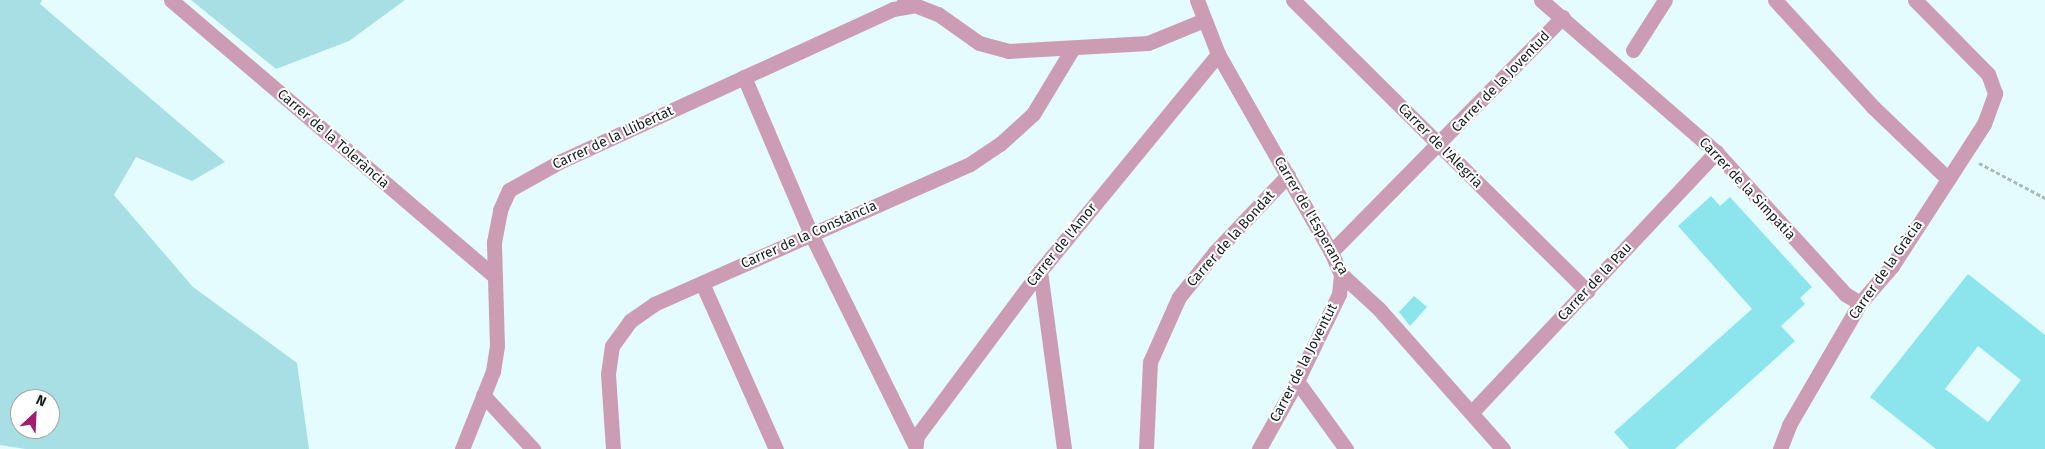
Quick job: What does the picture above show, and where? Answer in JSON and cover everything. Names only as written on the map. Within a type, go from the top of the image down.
[{"type":"street","name":"Carrer de la Tolerància","points":[[171,0],[495,277]]},
{"type":"street","name":"Carrer de l'Alegria","points":[[1293,0],[1587,291]]},
{"type":"street","name":"Carrer de la Simpatia","points":[[1541,0],[1563,17],[1716,152],[1845,294],[1860,303]]},
{"type":"street","name":"Carrer de la Simpatia","points":[[1552,0],[1563,17]]},
{"type":"street","points":[[1633,50],[1665,0]]},
{"type":"street","points":[[1775,0],[1873,107],[1948,179]]},
{"type":"street","name":"Carrer de la Gràcia","points":[[1780,449],[1789,425],[1860,303],[1892,266],[1984,124],[1994,93],[1988,74],[1915,0]]},
{"type":"street","name":"Carrer de l'Esperança","points":[[1199,1],[1204,20],[1218,54],[1332,252],[1341,274],[1379,308],[1472,412],[1502,449]]},
{"type":"street","name":"Carrer de la Llibertat","points":[[462,449],[493,371],[497,346],[494,242],[500,210],[509,190],[559,162],[907,3]]},
{"type":"street","points":[[907,3],[931,5],[938,14],[979,43],[1008,51],[1148,43],[1204,20]]},
{"type":"street","name":"Carrer de la Joventud","points":[[1332,252],[1563,17]]},
{"type":"street","name":"Carrer de la Constància","points":[[613,449],[608,374],[612,346],[630,321],[654,304],[970,164],[1000,144],[1033,114],[1073,48]]},
{"type":"street","name":"Carrer de l'Amor","points":[[916,446],[917,436],[1040,271],[1218,54]]},
{"type":"street","points":[[744,77],[811,234],[916,446]]},
{"type":"street","name":"Carrer de la Pau","points":[[1472,412],[1716,152]]},
{"type":"street","name":"Carrer de la Bondat","points":[[1146,449],[1150,362],[1179,297],[1215,252],[1288,175]]},
{"type":"street","points":[[1040,271],[1064,449]]},
{"type":"street","name":"Carrer de la Joventut","points":[[1259,449],[1297,381],[1339,294],[1341,274]]},
{"type":"street","points":[[702,283],[776,449]]},
{"type":"street","points":[[1297,381],[1346,449]]},
{"type":"street","points":[[483,395],[533,449]]},
{"type":"path","points":[[1963,154],[2045,198]]},
{"type":"shaded area","points":[[0,0],[42,0],[40,4],[225,162],[192,181],[136,157],[114,195],[193,287],[297,363],[309,449],[25,449],[0,445]]},
{"type":"shaded area","points":[[191,0],[405,0],[349,41],[276,69]]},
{"type":"building","points":[[1711,196],[1720,206],[1730,197],[1812,287],[1800,298],[1805,304],[1781,326],[1795,341],[1675,449],[1629,449],[1614,432],[1752,309],[1678,226]]},
{"type":"building","points":[[1968,274],[2045,335],[2045,449],[1936,449],[1870,397]],"holes":[[[1978,346],[2021,380],[1988,422],[1945,389]]]},
{"type":"building","points":[[1414,296],[1427,307],[1410,326],[1399,312]]}]
